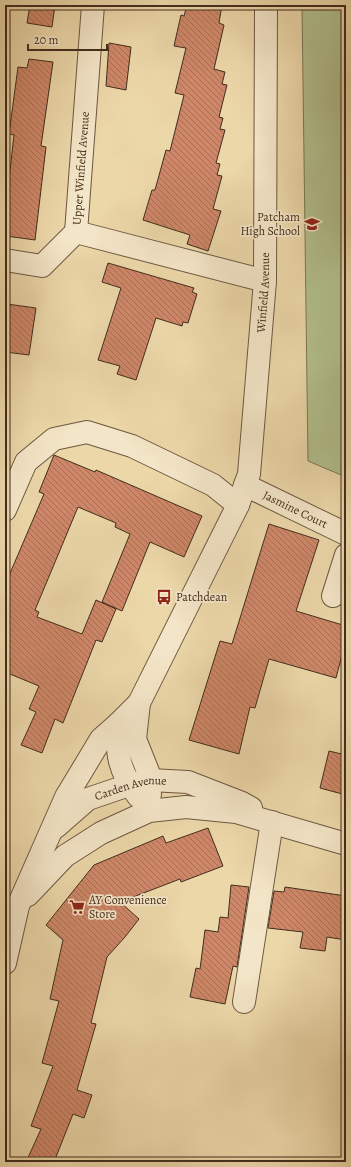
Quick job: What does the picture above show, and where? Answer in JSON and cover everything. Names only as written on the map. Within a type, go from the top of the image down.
[{"type":"street","name":"Upper Winfield Avenue","points":[[93,5],[76,232],[265,281]]},
{"type":"street","name":"Winfield Avenue","points":[[242,495],[249,474],[265,281],[266,5]]},
{"type":"street","points":[[5,260],[42,266],[76,232]]},
{"type":"street","points":[[5,510],[26,462],[54,439],[87,432],[132,446],[213,485],[242,495],[138,703],[118,724],[101,738],[66,797],[51,831]]},
{"type":"street","name":"Jasmine Court","points":[[242,495],[346,534]]},
{"type":"street","points":[[333,596],[346,555]]},
{"type":"street","points":[[138,703],[135,739],[150,774],[149,811]]},
{"type":"street","points":[[118,724],[117,746],[119,760],[129,785],[149,811]]},
{"type":"street","name":"Carden Avenue","points":[[5,962],[18,906],[51,831],[88,799],[129,785],[150,780],[188,782],[242,803],[272,822]]},
{"type":"street","name":"Carden Avenue","points":[[18,906],[65,856],[101,832],[149,811],[186,807],[236,812],[346,844]]},
{"type":"street","points":[[244,1002],[272,822]]},
{"type":"green space","name":"Patcham High School","points":[[302,5],[346,5],[346,477],[308,461]]},
{"type":"building","points":[[30,5],[55,5],[52,27],[27,23]]},
{"type":"building","points":[[187,5],[222,5],[219,23],[224,25],[214,69],[225,72],[222,84],[227,85],[219,117],[223,118],[220,129],[225,130],[216,163],[220,164],[217,175],[222,176],[213,209],[221,211],[208,251],[187,244],[190,235],[143,220],[152,190],[155,190],[166,150],[170,151],[184,95],[175,93],[186,48],[174,46],[181,15],[184,16]]},
{"type":"building","points":[[109,43],[131,47],[126,90],[106,86]]},
{"type":"building","points":[[29,59],[53,62],[41,146],[46,147],[35,240],[6,236],[5,226],[14,135],[9,134],[18,67],[27,68]]},
{"type":"building","points":[[108,263],[194,288],[192,292],[197,294],[188,323],[183,322],[182,326],[156,318],[136,380],[117,374],[120,366],[98,360],[121,288],[102,282]]},
{"type":"building","points":[[7,304],[36,308],[29,355],[5,352],[5,320]]},
{"type":"building","points":[[54,455],[95,472],[96,470],[202,516],[184,557],[150,542],[122,611],[102,602],[130,534],[115,527],[116,523],[78,507],[35,610],[39,612],[37,617],[82,634],[96,600],[116,609],[102,642],[96,640],[63,723],[55,719],[42,753],[21,745],[36,712],[29,709],[39,686],[5,672],[5,585],[44,494],[39,492]]},
{"type":"building","points":[[269,524],[319,540],[296,611],[346,626],[346,640],[336,678],[269,659],[255,708],[250,707],[239,754],[189,740],[220,641],[232,644]]},
{"type":"building","points":[[329,751],[346,755],[346,795],[320,788]]},
{"type":"building","points":[[208,828],[223,866],[181,882],[180,879],[120,902],[139,919],[107,957],[91,1023],[96,1024],[77,1090],[92,1095],[84,1118],[73,1114],[54,1162],[26,1162],[41,1129],[31,1126],[53,1066],[42,1063],[59,1001],[50,999],[63,940],[46,925],[94,865],[163,836],[166,843]]},
{"type":"building","points":[[231,885],[249,887],[237,967],[233,966],[225,1004],[190,997],[196,968],[200,969],[205,930],[218,932],[220,917],[228,918]]},
{"type":"building","points":[[285,887],[346,896],[346,940],[327,937],[325,951],[300,948],[303,932],[268,928],[274,891],[284,892]]},
{"type":"place","name":"Patcham High School","points":[[312,224]]},
{"type":"place","name":"Patchdean","points":[[164,597]]},
{"type":"place","name":"AY Convenience Store","points":[[77,907]]}]
